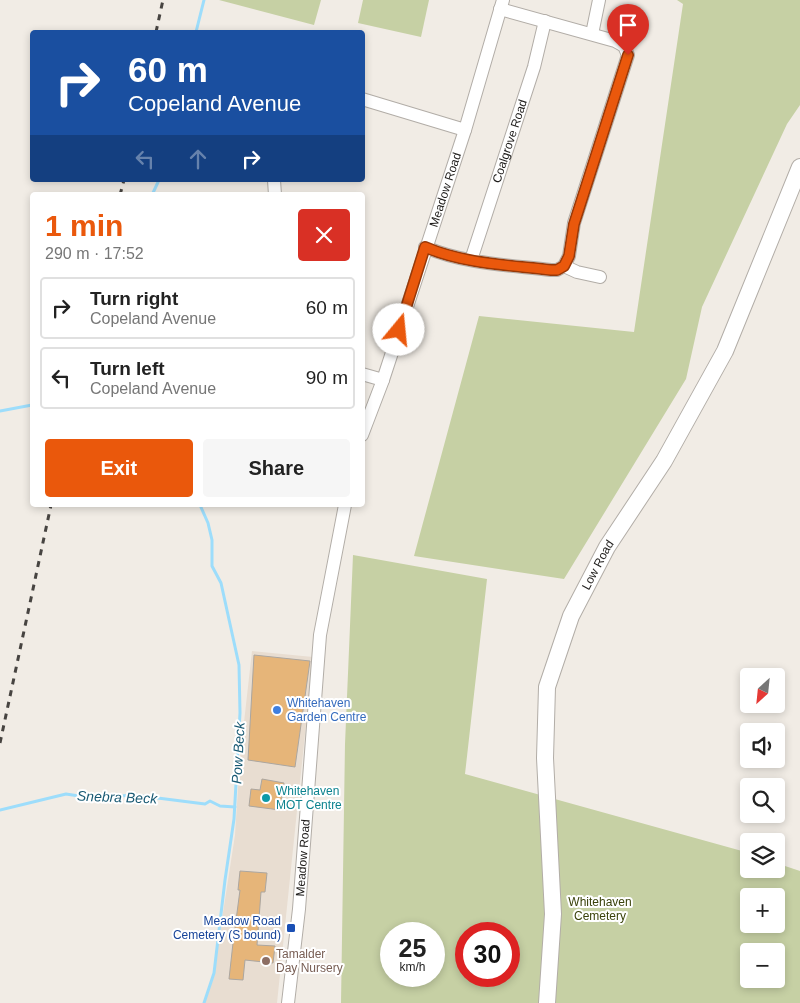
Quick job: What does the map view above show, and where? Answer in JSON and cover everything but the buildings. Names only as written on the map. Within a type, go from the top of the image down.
[{"type":"main road","name":"Low Road","points":[[547,1003],[553,914],[545,758],[546,687],[570,616],[607,547],[664,461],[724,351],[800,167]]},
{"type":"street","points":[[592,34],[599,0]]},
{"type":"street","points":[[425,247],[448,256],[551,270],[557,270],[564,266],[569,256],[574,224],[628,55],[624,46],[615,40],[545,21],[502,5]]},
{"type":"street","name":"Meadow Road","points":[[365,427],[383,380],[464,130],[502,5]]},
{"type":"street","name":"Coalgrove Road","points":[[471,260],[534,67],[545,21]]},
{"type":"street","points":[[365,100],[464,130]]},
{"type":"street","points":[[564,266],[577,272],[600,277]]},
{"type":"street","points":[[365,375],[383,380]]},
{"type":"street","name":"Meadow Road","points":[[288,1003],[299,909],[320,635],[345,507]]},
{"type":"shaded area","points":[[252,651],[313,657],[277,1003],[205,1003],[214,971],[235,835],[240,758]]},
{"type":"green space","points":[[219,0],[321,0],[314,25]]},
{"type":"green space","points":[[363,0],[429,0],[421,37],[358,23]]},
{"type":"green space","points":[[677,0],[800,0],[800,105],[787,124],[702,307],[686,379],[564,579],[414,556],[479,316],[634,332],[683,4]]},
{"type":"green space","name":"Whitehaven Cemetery","points":[[353,555],[487,579],[465,774],[740,850],[740,878],[785,878],[785,866],[800,871],[800,1003],[341,1003],[345,744]]},
{"type":"waterway","name":"Pow Beck","points":[[196,30],[204,0]]},
{"type":"waterway","name":"Pow Beck","points":[[153,192],[158,182]]},
{"type":"waterway","points":[[0,411],[30,405]]},
{"type":"waterway","name":"Pow Beck","points":[[201,507],[208,523],[212,540],[212,566],[221,583],[239,665],[240,713],[234,819],[214,973],[204,1003]]},
{"type":"waterway","name":"Snebra Beck","points":[[0,810],[66,794],[92,798],[134,795],[205,804],[210,801],[220,806],[235,807]]},
{"type":"railway","points":[[156,30],[163,0]]},
{"type":"railway","points":[[121,192],[123,182]]},
{"type":"railway","points":[[0,743],[51,507]]},
{"type":"place","name":"Whitehaven Garden Centre","points":[[277,710]]},
{"type":"place","name":"Whitehaven MOT Centre","points":[[266,798]]},
{"type":"place","name":"Meadow Road Cemetery (S bound)","points":[[291,928]]},
{"type":"place","name":"Tamalder Day Nursery","points":[[266,961]]},
{"type":"route","points":[[399,330],[425,247],[448,256],[484,262],[551,270],[561,269],[564,266],[569,256],[574,224],[628,55]]}]
